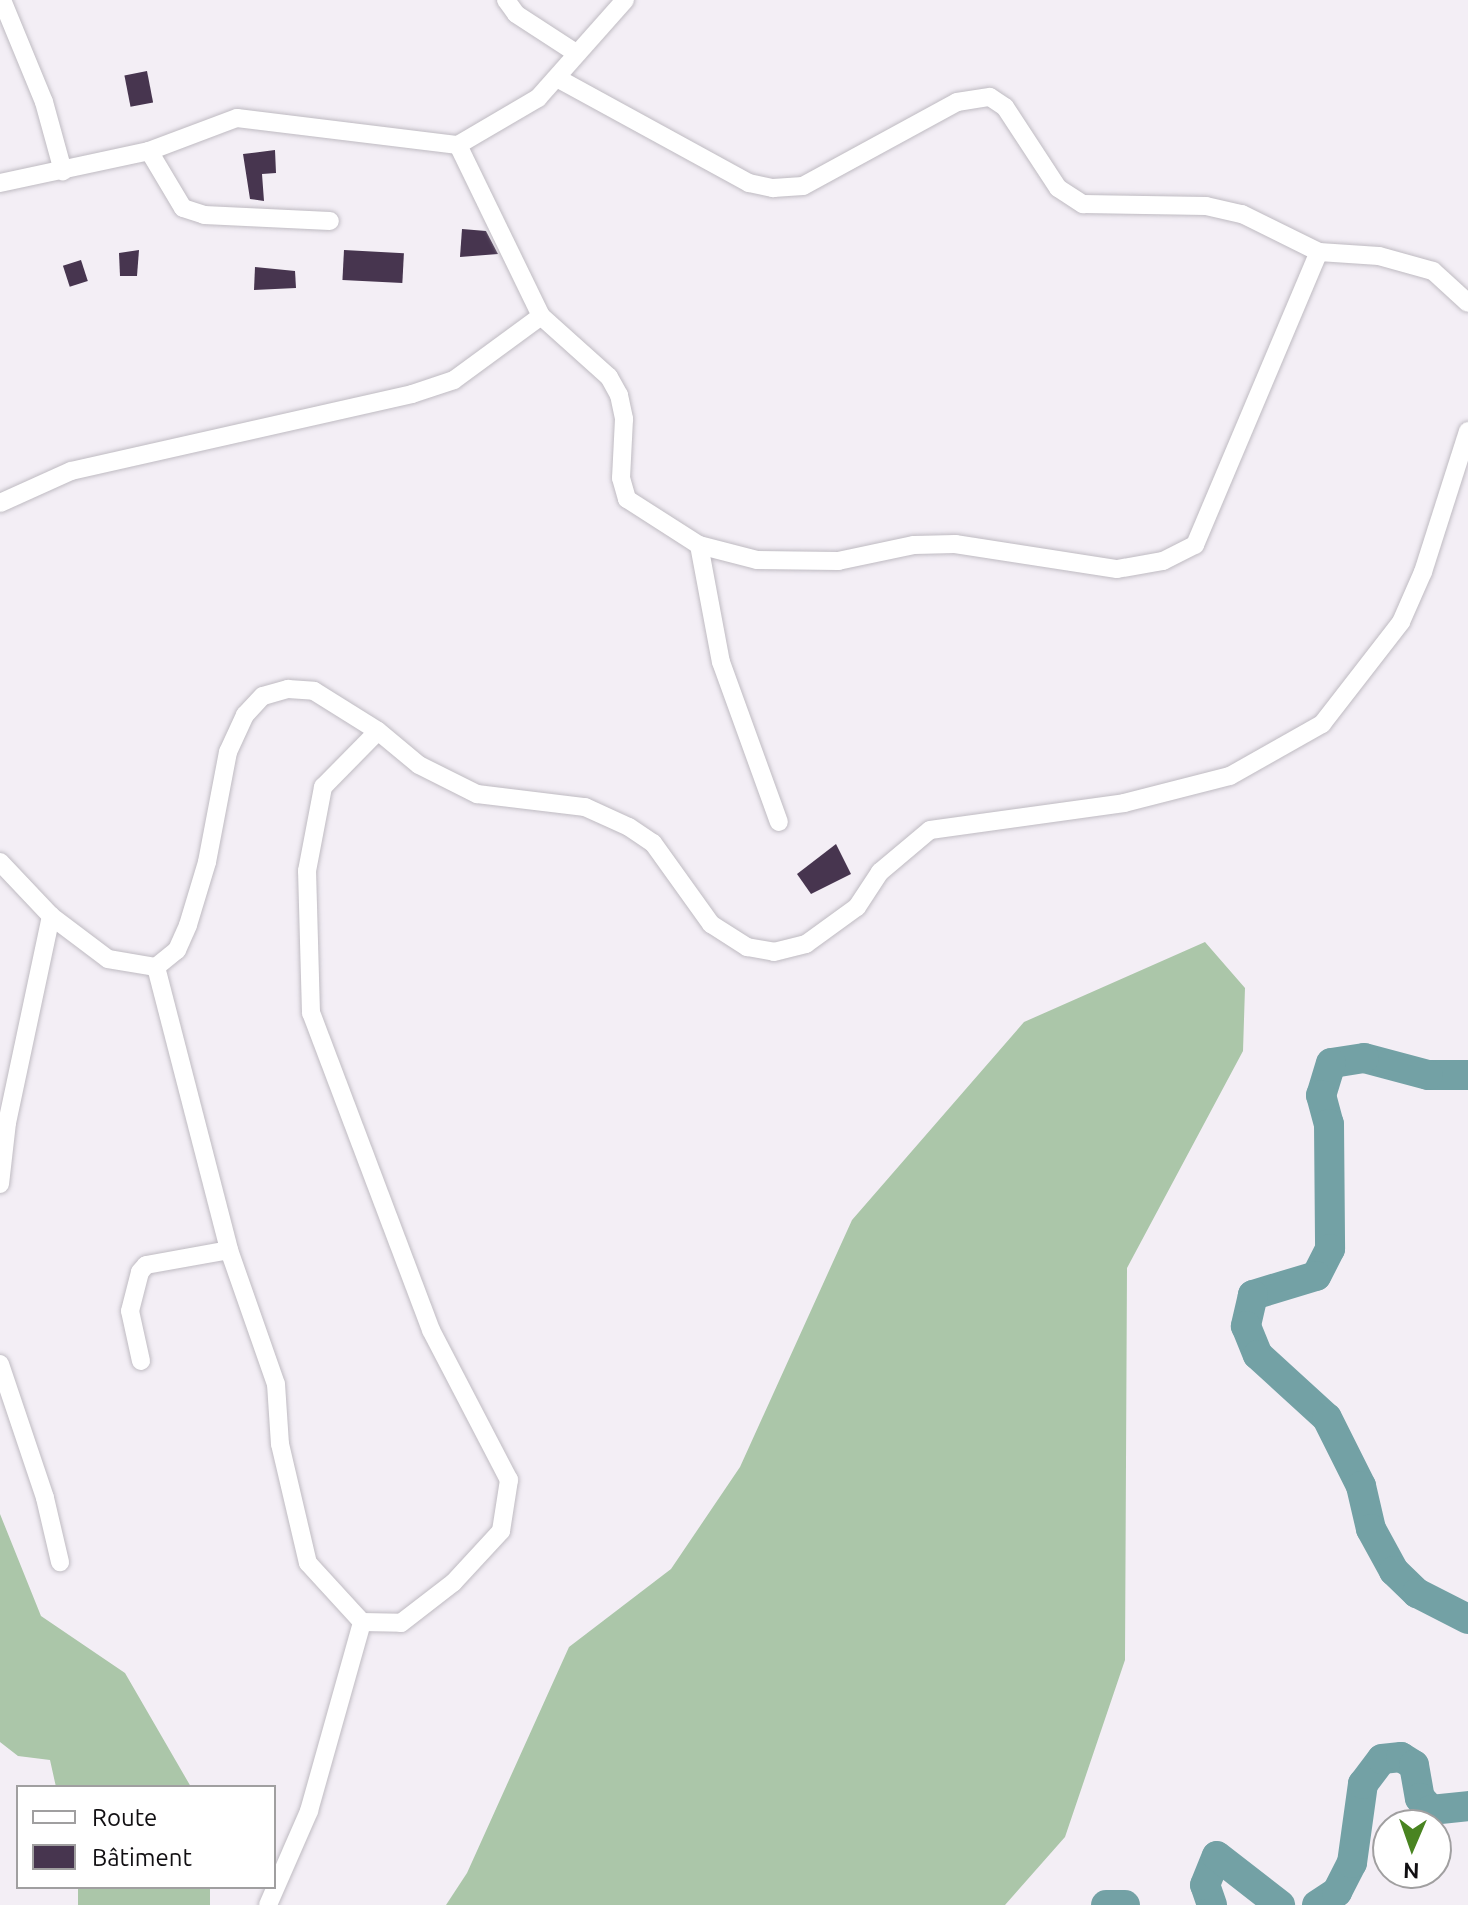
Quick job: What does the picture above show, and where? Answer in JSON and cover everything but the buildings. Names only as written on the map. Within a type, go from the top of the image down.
[{"type":"street","points":[[2,0],[44,102],[63,171]]},
{"type":"street","points":[[506,0],[516,14],[576,53]]},
{"type":"street","points":[[0,183],[149,151],[237,118],[458,145],[538,98],[625,0]]},
{"type":"street","points":[[557,78],[749,183],[773,188],[803,186],[957,102],[990,97],[1005,107],[1058,188],[1083,204],[1206,206],[1242,214],[1319,252],[1379,256],[1433,271],[1468,303]]},
{"type":"street","points":[[458,145],[541,316],[609,377],[619,395],[624,419],[621,478],[627,499],[699,545],[757,560],[838,561],[914,545],[955,544],[1117,569],[1163,561],[1195,545],[1319,252]]},
{"type":"street","points":[[149,151],[183,208],[204,215],[330,221]]},
{"type":"street","points":[[0,503],[71,471],[412,394],[454,380],[541,316]]},
{"type":"street","points":[[0,862],[51,916],[108,959],[156,967],[177,950],[188,925],[207,862],[228,752],[254,706],[263,696],[288,689],[314,691],[378,731],[419,765],[477,794],[585,807],[629,827],[653,843],[672,865],[711,924],[747,947],[774,952],[806,944],[857,907],[880,872],[930,830],[1124,803],[1230,776],[1322,724],[1401,622],[1423,572],[1468,431]]},
{"type":"street","points":[[699,545],[721,662],[779,822]]},
{"type":"street","points":[[156,967],[229,1250],[276,1384],[280,1444],[308,1563],[362,1622],[401,1623],[453,1583],[501,1531],[509,1480],[495,1444],[431,1330],[311,1013],[307,871],[323,787],[378,731]]},
{"type":"street","points":[[0,1184],[7,1123],[51,916]]},
{"type":"street","points":[[141,1361],[130,1311],[140,1272],[146,1265],[229,1250]]},
{"type":"street","points":[[0,1364],[45,1498],[60,1562]]},
{"type":"street","points":[[276,1887],[309,1811],[362,1622]]},
{"type":"green space","points":[[1205,942],[1245,988],[1243,1051],[1127,1268],[1125,1660],[1065,1837],[1005,1905],[446,1905],[467,1873],[569,1647],[671,1569],[740,1467],[852,1220],[1024,1022]]},
{"type":"green space","points":[[0,1514],[41,1616],[125,1673],[190,1785],[56,1785],[50,1760],[18,1756],[0,1742]]},
{"type":"green space","points":[[78,1889],[210,1889],[210,1905],[78,1905]]},
{"type":"waterway","points":[[1468,1075],[1428,1075],[1364,1058],[1331,1063],[1321,1095],[1329,1124],[1330,1249],[1316,1276],[1253,1295],[1246,1326],[1258,1355],[1327,1418],[1361,1486],[1371,1529],[1394,1571],[1417,1593],[1468,1619]]},
{"type":"waterway","points":[[1317,1905],[1337,1892],[1352,1863],[1363,1784],[1382,1759],[1401,1757],[1414,1765],[1420,1798],[1431,1810],[1468,1806]]},
{"type":"waterway","points":[[1212,1905],[1205,1885],[1217,1856],[1280,1905]]},
{"type":"waterway","points":[[1106,1905],[1125,1905]]}]
